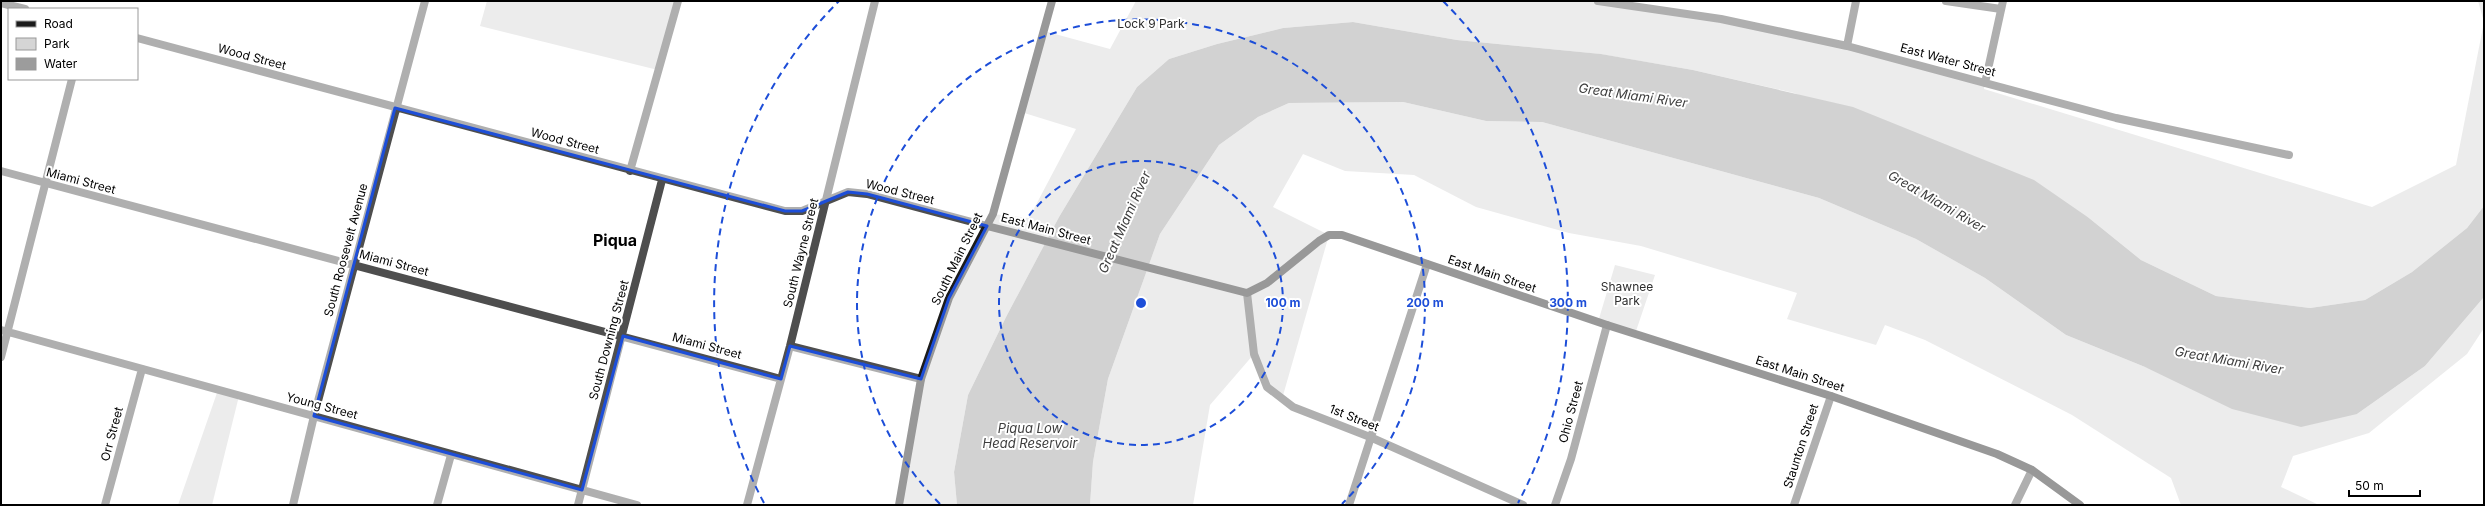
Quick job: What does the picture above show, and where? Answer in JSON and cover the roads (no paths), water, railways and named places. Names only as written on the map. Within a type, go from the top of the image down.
[{"type":"street","name":"South Roosevelt Avenue","points":[[293,505],[314,416],[356,265],[395,108],[425,1]]},
{"type":"street","points":[[630,171],[678,1]]},
{"type":"street","name":"South Main Street","points":[[899,505],[921,379],[950,298],[971,252],[993,214],[1040,49],[1052,1]]},
{"type":"street","name":"East Water Street","points":[[1598,1],[1721,19],[1847,46],[2116,118],[2289,155]]},
{"type":"street","points":[[1847,46],[1856,1]]},
{"type":"street","points":[[1946,1],[2002,5],[1986,83]]},
{"type":"street","points":[[1,3],[21,8]]},
{"type":"street","name":"South Wayne Street","points":[[747,505],[790,346],[875,3]]},
{"type":"street","name":"Wood Street","points":[[138,38],[662,180],[785,211],[802,211],[848,192],[867,194],[987,226]]},
{"type":"street","points":[[1,357],[4,331],[25,259],[72,80]]},
{"type":"street","name":"Miami Street","points":[[1,171],[781,379]]},
{"type":"street","name":"South Downing Street","points":[[578,505],[623,336],[662,180]]},
{"type":"street","name":"East Main Street","points":[[987,226],[1248,293],[1267,283],[1329,235],[1342,235],[1607,325],[1830,396],[1997,454],[2032,470],[2080,505]]},
{"type":"street","points":[[1349,505],[1427,264]]},
{"type":"street","name":"1st Street","points":[[1248,293],[1254,354],[1267,388],[1293,407],[1370,437],[1523,505]]},
{"type":"street","name":"Ohio Street","points":[[1555,505],[1571,459],[1607,325]]},
{"type":"street","name":"Young Street","points":[[4,331],[637,505]]},
{"type":"street","points":[[790,346],[921,379]]},
{"type":"street","name":"Orr Street","points":[[105,505],[142,369]]},
{"type":"street","name":"Staunton Street","points":[[1794,505],[1830,396]]},
{"type":"street","points":[[437,505],[451,454]]},
{"type":"street","points":[[2015,505],[2032,470]]},
{"type":"water","name":"Piqua Low Head Reservoir","points":[[1353,22],[1457,40],[1601,54],[1693,70],[1853,107],[2034,180],[2089,218],[2141,260],[2216,296],[2310,308],[2365,300],[2412,272],[2467,228],[2484,206],[2484,297],[2425,366],[2357,414],[2301,427],[2232,409],[2145,367],[2066,335],[1985,278],[1916,239],[1819,198],[1542,122],[1486,121],[1403,102],[1289,103],[1258,117],[1219,145],[1160,234],[1108,379],[1093,462],[1090,505],[957,505],[954,472],[968,395],[1006,317],[1059,217],[1137,87],[1169,59],[1217,44],[1283,28]]},
{"type":"district","name":"Piqua","points":[[615,240]]},
{"type":"park label","name":"Lock 9 Park","points":[[1151,24]]},
{"type":"park label","name":"Shawnee Park","points":[[1627,294]]},
{"type":"water label","name":"Great Miami River","points":[[1633,95]]},
{"type":"water label","name":"Great Miami River","points":[[1937,201]]},
{"type":"water label","name":"Great Miami River","points":[[1124,222]]},
{"type":"water label","name":"Great Miami River","points":[[2229,360]]}]
